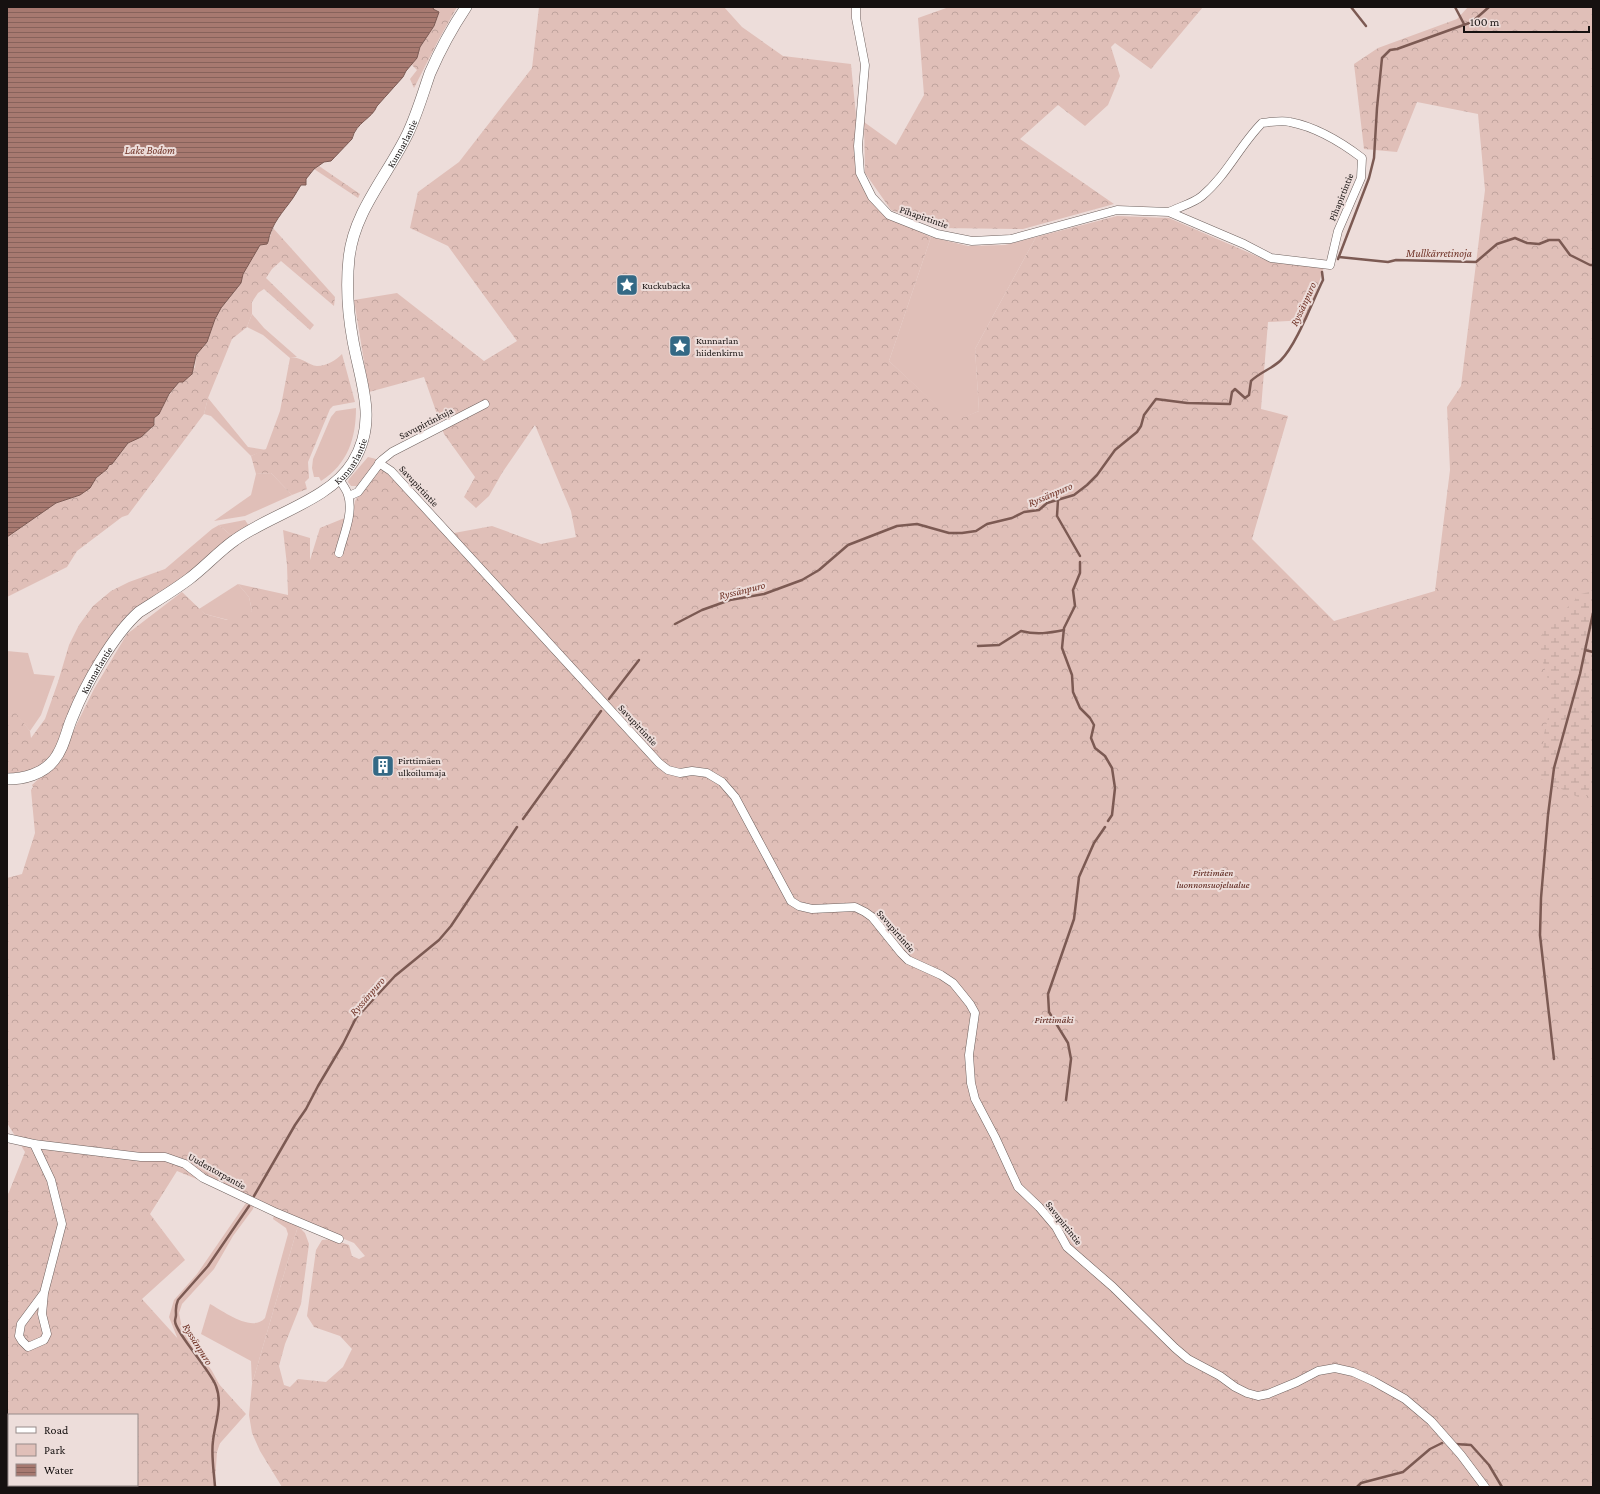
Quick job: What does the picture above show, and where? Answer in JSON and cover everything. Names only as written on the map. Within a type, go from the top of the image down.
[{"type":"main road","name":"Kunnarlantie","points":[[7,779],[33,775],[48,767],[54,760],[60,752],[72,719],[88,686],[113,642],[131,618],[189,579],[235,540],[316,495],[339,479],[349,468],[360,448],[365,433],[367,415],[365,392],[350,322],[347,274],[352,239],[366,206],[408,132],[431,71],[443,46],[466,7]]},
{"type":"street","name":"Pihapirtintie","points":[[856,7],[856,18],[865,66],[858,146],[860,173],[872,197],[888,215],[937,234],[972,241],[1011,239],[1117,210],[1169,212],[1244,244],[1271,258],[1330,264],[1338,231],[1361,178],[1362,158],[1344,144],[1307,126],[1289,122],[1262,123],[1248,137],[1225,172],[1201,197],[1169,212]]},
{"type":"street","name":"Savupirtinkuja","points":[[379,463],[392,452],[485,404]]},
{"type":"street","points":[[349,496],[358,492],[379,463]]},
{"type":"street","name":"Savupirtintie","points":[[379,463],[391,471],[659,763],[668,770],[680,773],[692,771],[707,773],[722,782],[735,797],[792,901],[799,906],[812,908],[855,907],[865,912],[872,916],[908,960],[941,975],[952,983],[970,1004],[975,1013],[969,1054],[971,1083],[975,1100],[995,1137],[1018,1187],[1039,1207],[1056,1227],[1067,1247],[1112,1287],[1175,1348],[1188,1359],[1220,1376],[1235,1387],[1247,1393],[1258,1396],[1268,1394],[1297,1382],[1318,1371],[1335,1368],[1353,1372],[1373,1381],[1405,1400],[1430,1421],[1461,1455],[1485,1487]]},
{"type":"street","points":[[339,479],[349,496],[350,510],[339,553]]},
{"type":"street","name":"Uudentorpantie","points":[[7,1138],[34,1144],[141,1157],[165,1156],[185,1164],[203,1178],[339,1239]]},
{"type":"street","points":[[34,1144],[52,1180],[62,1224],[44,1294],[42,1314],[47,1334],[44,1340],[28,1347],[19,1336],[21,1324],[44,1294]]},
{"type":"green space","points":[[433,7],[457,7],[414,88],[410,79],[417,70],[411,64],[417,58],[420,47],[434,26],[439,12],[433,9]]},
{"type":"green space","name":"Pirttimäki","points":[[539,7],[724,7],[742,27],[783,56],[851,64],[856,116],[857,173],[884,215],[931,237],[889,361],[954,421],[979,411],[975,349],[1036,237],[1117,216],[1169,218],[1268,261],[1324,267],[1307,320],[1268,322],[1261,409],[1288,416],[1252,539],[1334,621],[1435,591],[1450,470],[1447,407],[1461,386],[1485,190],[1478,114],[1417,102],[1397,152],[1364,149],[1354,64],[1378,48],[1457,19],[1468,7],[1593,7],[1593,1487],[282,1487],[260,1451],[252,1433],[249,1415],[252,1384],[298,1226],[305,1233],[309,1244],[301,1304],[285,1344],[279,1366],[284,1385],[290,1387],[298,1379],[326,1382],[343,1367],[352,1349],[340,1336],[314,1327],[307,1316],[316,1250],[322,1240],[331,1239],[349,1245],[352,1256],[359,1259],[365,1256],[354,1243],[177,1171],[150,1214],[185,1260],[142,1299],[246,1414],[214,1450],[217,1452],[215,1482],[217,1487],[7,1487],[7,1197],[25,1152],[7,1123],[7,878],[22,874],[35,833],[31,790],[33,787],[32,785],[59,760],[94,689],[127,634],[182,592],[205,614],[227,620],[252,611],[249,597],[238,584],[288,595],[287,565],[283,530],[310,538],[310,560],[320,528],[347,517],[353,510],[355,501],[382,460],[454,533],[492,526],[541,544],[576,537],[571,511],[535,425],[502,473],[489,496],[476,508],[464,497],[475,477],[444,434],[424,377],[369,392],[354,300],[397,293],[484,361],[517,341],[448,246],[410,228],[418,192],[459,162],[532,68]]},
{"type":"green space","points":[[949,7],[1203,7],[1151,69],[1115,43],[1111,47],[1120,76],[1108,105],[1085,126],[1058,105],[1020,139],[1114,204],[1023,229],[940,228],[891,210],[865,173],[864,122],[896,145],[924,95],[918,18]]},
{"type":"green space","points":[[319,166],[360,194],[358,198],[314,169]]},
{"type":"green space","points":[[273,228],[335,297],[334,306],[281,261],[272,269],[266,278],[314,325],[310,330],[264,289],[258,293],[252,302],[252,314],[247,327],[232,339],[208,398],[204,414],[128,515],[122,517],[77,551],[67,567],[7,597],[7,537],[56,503],[80,495],[116,459],[128,443],[151,429],[155,423],[154,418],[162,409],[164,402],[179,382],[183,382],[195,367],[196,355],[207,342],[215,319],[221,308],[241,283],[242,274],[260,245],[268,242]]},
{"type":"green space","points":[[931,237],[968,246],[1005,245],[1036,237],[975,349],[979,411],[954,422],[889,361]]},
{"type":"green space","points":[[252,314],[264,328],[297,357],[290,358],[263,335],[247,327]]},
{"type":"green space","points":[[342,354],[355,402],[333,406],[330,409],[308,462],[309,478],[305,482],[307,489],[292,495],[271,473],[256,474],[251,456],[266,449],[280,411],[290,358],[298,358],[313,365],[321,366],[331,362]]},
{"type":"green space","points":[[208,398],[248,447],[266,450],[251,456],[211,416],[204,414]]},
{"type":"green space","points":[[356,408],[356,419],[349,449],[338,467],[321,481],[319,477],[314,477],[312,468],[313,459],[331,417],[336,411]]},
{"type":"green space","points":[[368,457],[380,460],[359,486],[351,486],[348,482],[349,479]]},
{"type":"green space","points":[[271,473],[292,495],[245,516],[214,521],[251,495],[256,474]]},
{"type":"green space","points":[[245,520],[249,526],[233,537],[219,525]]},
{"type":"green space","points":[[219,525],[233,537],[193,572],[134,611],[59,746],[48,760],[38,768],[7,774],[7,717],[14,711],[30,731],[31,738],[45,719],[69,645],[79,625],[93,606],[111,591],[129,582],[165,569],[212,529]]},
{"type":"green space","points":[[238,584],[249,597],[252,611],[236,622],[205,614],[199,609]]},
{"type":"green space","points":[[1593,591],[1593,790],[1582,799],[1541,779],[1544,734],[1552,701],[1550,687],[1539,648],[1542,634],[1547,627],[1575,600],[1577,595]]},
{"type":"green space","points":[[7,651],[28,653],[34,674],[55,676],[41,715],[30,731],[14,712],[7,717]]},
{"type":"green space","points":[[246,1203],[254,1206],[253,1209],[233,1236],[214,1269],[182,1304],[179,1313],[182,1328],[212,1371],[224,1393],[224,1431],[217,1452],[200,1446],[177,1337],[169,1317],[174,1300],[197,1274]]},
{"type":"green space","points":[[274,1215],[288,1220],[298,1226],[252,1384],[251,1361],[201,1334],[210,1304],[245,1322],[259,1322],[265,1318],[288,1234],[286,1228],[273,1219]]},
{"type":"water","name":"Lake Bodom","points":[[7,7],[434,7],[433,9],[439,12],[434,26],[420,47],[417,58],[403,77],[377,106],[372,114],[357,128],[352,139],[331,161],[324,162],[314,169],[306,179],[306,185],[301,185],[281,213],[272,230],[267,244],[260,245],[243,274],[241,283],[221,308],[215,319],[207,342],[196,355],[192,374],[183,382],[179,382],[169,394],[159,414],[154,418],[154,425],[141,437],[128,443],[112,464],[109,465],[107,469],[96,478],[90,488],[80,495],[56,503],[7,537]]},
{"type":"waterway","points":[[1351,7],[1366,26]]},
{"type":"waterway","points":[[1455,7],[1464,24]]},
{"type":"waterway","name":"Ryssänpuro","points":[[1338,259],[1369,178],[1374,158],[1382,58],[1390,50],[1397,49],[1472,22],[1489,7]]},
{"type":"waterway","name":"Mullkärretinoja","points":[[1339,257],[1388,262],[1396,260],[1476,262],[1497,244],[1515,238],[1527,243],[1539,244],[1549,240],[1559,240],[1570,255],[1593,265]]},
{"type":"waterway","name":"Ryssänpuro","points":[[675,624],[702,610],[730,600],[764,594],[802,580],[819,570],[848,545],[897,526],[917,524],[949,533],[976,531],[987,524],[1012,518],[1024,512],[1039,510],[1047,503],[1074,495],[1097,475],[1115,450],[1137,432],[1141,426],[1144,415],[1156,399],[1187,403],[1230,404],[1232,392],[1235,389],[1245,398],[1249,395],[1251,381],[1281,360],[1293,344],[1323,280],[1322,272]]},
{"type":"waterway","points":[[1058,500],[1057,516],[1080,556]]},
{"type":"waterway","points":[[1080,562],[1080,573],[1073,590],[1075,606],[1064,628],[1062,648],[1072,675],[1073,692],[1080,708],[1090,718],[1094,725],[1091,738],[1095,748],[1105,756],[1112,768],[1115,788],[1112,815],[1108,821]]},
{"type":"waterway","points":[[1554,1059],[1540,935],[1541,898],[1548,815],[1554,768],[1580,674],[1593,613]]},
{"type":"waterway","points":[[978,646],[999,645],[1021,631],[1043,633],[1064,630]]},
{"type":"waterway","name":"Mullkärretinoja","points":[[1585,650],[1593,652]]},
{"type":"waterway","name":"Ryssänpuro","points":[[609,699],[639,660]]},
{"type":"waterway","name":"Ryssänpuro","points":[[523,819],[601,711]]},
{"type":"waterway","name":"Ryssänpuro","points":[[254,1196],[295,1125],[306,1109],[356,1018],[395,976],[439,940],[451,926],[517,827]]},
{"type":"waterway","points":[[1066,1100],[1071,1059],[1068,1043],[1049,1012],[1048,994],[1074,919],[1079,877],[1094,843],[1105,827]]},
{"type":"waterway","name":"Ryssänpuro","points":[[215,1487],[212,1446],[219,1407],[218,1393],[213,1379],[186,1342],[177,1326],[175,1321],[176,1306],[178,1300],[208,1266],[249,1206]]},
{"type":"waterway","points":[[1357,1487],[1361,1483],[1403,1472],[1430,1449],[1442,1443]]},
{"type":"waterway","points":[[1455,1444],[1471,1445],[1489,1465],[1502,1487]]},
{"type":"place","name":"Kuckubacka","points":[[627,285]]},
{"type":"place","name":"Kunnarlan hiidenkirnu","points":[[680,346]]},
{"type":"place","name":"Pirttimäen ulkoilumaja","points":[[383,766]]},
{"type":"park label","name":"Pirttimäen luonnonsuojelualue","points":[[1213,878]]}]
